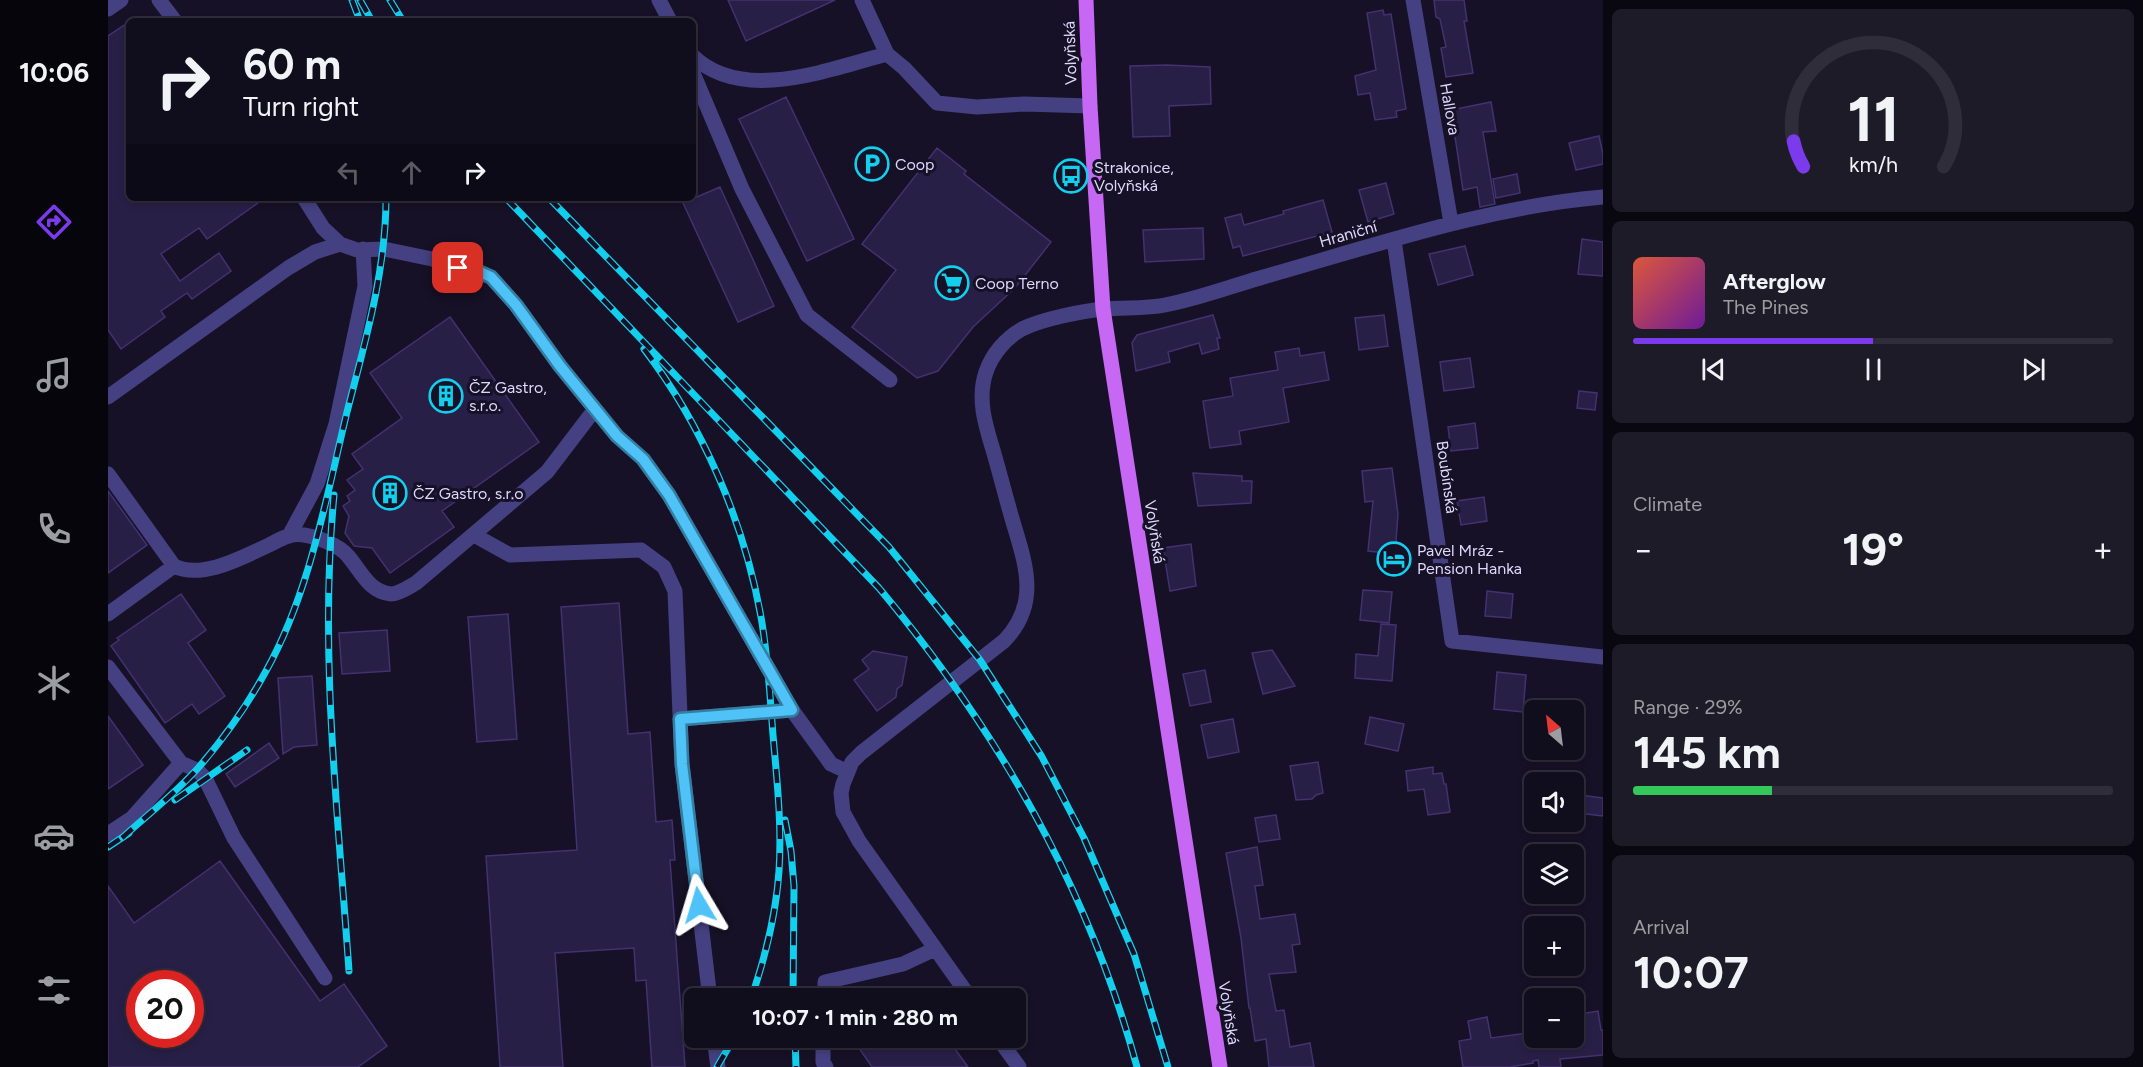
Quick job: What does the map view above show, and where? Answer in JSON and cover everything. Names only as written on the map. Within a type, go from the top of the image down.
[{"type":"main road","name":"Volyňská","points":[[1086,0],[1098,254],[1103,309],[1220,1067]]},
{"type":"street","points":[[108,9],[121,0]]},
{"type":"street","points":[[159,0],[173,18]]},
{"type":"street","points":[[659,0],[668,18]]},
{"type":"street","points":[[862,0],[887,54],[904,68],[937,103],[977,107],[1024,104],[1090,106]]},
{"type":"street","name":"Hallova","points":[[1413,0],[1451,223]]},
{"type":"street","points":[[696,58],[710,69],[729,76],[759,80],[785,79],[887,54]]},
{"type":"street","points":[[696,80],[742,189],[807,315],[890,380]]},
{"type":"street","name":"Hraniční","points":[[848,772],[852,762],[861,753],[1004,641],[1017,626],[1027,598],[1027,570],[984,421],[982,394],[986,371],[1007,340],[1022,330],[1042,322],[1103,309],[1164,306],[1451,223],[1557,201],[1603,197]]},
{"type":"street","points":[[306,201],[323,228],[340,244],[357,249],[384,249],[432,259],[491,277],[516,305],[560,366],[617,436],[643,459],[669,495],[792,710],[831,764],[848,772],[841,793],[843,812],[859,841],[963,988]]},
{"type":"street","name":"Boubínská","points":[[1395,240],[1452,641],[1603,657]]},
{"type":"street","points":[[108,397],[288,268],[315,252],[340,244]]},
{"type":"street","points":[[290,534],[317,484],[336,424],[365,286],[363,249]]},
{"type":"street","points":[[108,474],[174,566],[185,572],[199,571],[235,561],[290,534],[305,535],[330,542],[348,554],[360,573],[376,590],[393,594],[416,583],[547,472],[595,409]]},
{"type":"street","points":[[474,535],[510,555],[641,550],[664,567],[675,591],[682,764],[709,988]]},
{"type":"street","points":[[108,614],[174,566]]},
{"type":"street","points":[[108,667],[181,763],[197,770],[205,778],[234,838],[325,978]]},
{"type":"street","points":[[680,719],[792,710]]},
{"type":"street","points":[[108,834],[132,818],[181,763]]},
{"type":"street","points":[[825,988],[825,982],[903,964],[935,949]]},
{"type":"street","points":[[715,1048],[718,1067]]},
{"type":"street","points":[[823,1048],[823,1062],[826,1067]]},
{"type":"street","points":[[1005,1048],[1019,1067]]},
{"type":"building","points":[[728,0],[835,0],[746,41]]},
{"type":"building","points":[[1434,0],[1464,0],[1467,21],[1464,21],[1473,73],[1446,77],[1441,48],[1446,47],[1440,19],[1436,17]]},
{"type":"building","points":[[1383,10],[1384,15],[1391,14],[1406,109],[1396,111],[1397,117],[1375,120],[1370,93],[1358,95],[1355,76],[1376,70],[1367,13]]},
{"type":"building","points":[[126,24],[126,201],[261,201],[207,239],[199,228],[161,254],[180,281],[219,253],[231,271],[192,299],[187,293],[161,311],[165,317],[121,349],[108,330],[108,36]]},
{"type":"building","points":[[1130,66],[1210,67],[1211,104],[1169,106],[1170,136],[1133,137]]},
{"type":"building","points":[[786,97],[854,239],[807,261],[739,119]]},
{"type":"building","points":[[1491,102],[1496,131],[1483,132],[1495,204],[1480,207],[1477,187],[1463,190],[1451,110]]},
{"type":"building","points":[[1599,136],[1603,164],[1576,170],[1569,143]]},
{"type":"building","name":"Coop Terno","points":[[937,148],[966,171],[964,174],[1051,242],[1015,288],[973,327],[938,371],[917,378],[852,327],[896,270],[862,244]]},
{"type":"building","points":[[1517,174],[1520,193],[1496,198],[1493,179]]},
{"type":"building","points":[[1386,183],[1394,214],[1368,222],[1359,190]]},
{"type":"building","points":[[720,187],[774,306],[738,322],[683,203],[696,201],[696,197]]},
{"type":"building","points":[[1323,200],[1332,232],[1243,256],[1240,246],[1233,248],[1225,218],[1241,214],[1244,225]]},
{"type":"building","points":[[1203,228],[1204,259],[1145,262],[1143,230]]},
{"type":"building","points":[[1582,239],[1603,242],[1603,276],[1578,274]]},
{"type":"building","points":[[1465,246],[1473,275],[1438,285],[1429,254]]},
{"type":"building","points":[[1213,315],[1220,338],[1217,338],[1219,349],[1202,354],[1199,343],[1168,352],[1170,362],[1136,371],[1132,343],[1137,335]]},
{"type":"building","points":[[1384,315],[1388,346],[1359,350],[1355,318]]},
{"type":"building","points":[[450,317],[539,442],[442,511],[454,527],[390,573],[372,548],[354,546],[345,533],[349,516],[343,506],[350,501],[347,496],[355,490],[347,480],[363,469],[352,454],[402,418],[370,373]]},
{"type":"building","points":[[1299,348],[1300,356],[1324,352],[1329,380],[1283,388],[1289,422],[1239,431],[1241,444],[1210,448],[1203,401],[1233,396],[1230,378],[1278,370],[1275,352]]},
{"type":"building","points":[[1470,358],[1474,387],[1444,391],[1440,362]]},
{"type":"building","points":[[1579,391],[1597,393],[1595,410],[1577,408]]},
{"type":"building","points":[[1475,423],[1478,448],[1451,451],[1448,427]]},
{"type":"building","points":[[1392,468],[1398,514],[1395,554],[1368,551],[1373,501],[1365,502],[1362,471]]},
{"type":"building","points":[[1193,473],[1242,476],[1242,481],[1252,481],[1251,503],[1198,506]]},
{"type":"building","points":[[108,491],[147,545],[108,573]]},
{"type":"building","points":[[1484,497],[1487,521],[1461,525],[1457,501]]},
{"type":"building","points":[[1191,544],[1196,586],[1170,591],[1163,548]]},
{"type":"building","points":[[1363,590],[1392,592],[1389,623],[1360,620]]},
{"type":"building","points":[[1487,591],[1513,594],[1511,618],[1485,616]]},
{"type":"building","points":[[181,594],[206,630],[188,643],[225,696],[199,714],[192,704],[165,723],[111,646],[119,640],[117,638]]},
{"type":"building","points":[[619,603],[628,734],[650,732],[656,822],[672,820],[675,860],[670,860],[685,1067],[652,1067],[646,980],[636,981],[634,948],[555,953],[563,1067],[500,1067],[486,856],[577,850],[561,607]]},
{"type":"building","points":[[508,614],[517,739],[477,742],[468,617]]},
{"type":"building","points":[[1381,624],[1396,625],[1392,681],[1355,678],[1356,654],[1378,656]]},
{"type":"building","points":[[387,630],[390,671],[342,674],[339,633]]},
{"type":"building","points":[[1272,650],[1295,686],[1263,694],[1252,653]]},
{"type":"building","points":[[873,651],[907,657],[902,685],[897,689],[896,697],[877,711],[854,680],[869,669],[862,660]]},
{"type":"building","points":[[1205,670],[1211,702],[1190,706],[1183,674]]},
{"type":"building","points":[[1497,672],[1526,675],[1523,712],[1494,709]]},
{"type":"building","points":[[312,676],[317,745],[294,747],[283,754],[278,678]]},
{"type":"building","points":[[108,716],[143,765],[108,789]]},
{"type":"building","points":[[1370,717],[1404,724],[1398,751],[1365,744]]},
{"type":"building","points":[[1233,719],[1239,752],[1208,758],[1201,725]]},
{"type":"building","points":[[269,743],[279,758],[235,787],[226,774]]},
{"type":"building","points":[[1318,762],[1323,793],[1312,799],[1296,800],[1290,766]]},
{"type":"building","points":[[1433,767],[1433,774],[1442,773],[1450,812],[1428,815],[1424,789],[1408,791],[1406,771]]},
{"type":"building","points":[[1584,796],[1603,798],[1603,816],[1584,814]]},
{"type":"building","points":[[1276,815],[1280,839],[1259,842],[1255,818]]},
{"type":"building","points":[[1257,847],[1263,885],[1255,886],[1260,919],[1295,914],[1300,944],[1292,945],[1296,972],[1269,974],[1276,1011],[1284,1010],[1290,1047],[1310,1043],[1314,1067],[1269,1067],[1266,1039],[1255,1041],[1241,938],[1226,853]]},
{"type":"building","points":[[220,861],[320,1001],[344,984],[387,1046],[358,1067],[108,1067],[108,886],[134,923]]},
{"type":"building","points":[[1598,1011],[1601,1030],[1603,1030],[1603,1055],[1560,1059],[1561,1067],[1539,1067],[1538,1060],[1510,1067],[1463,1067],[1459,1041],[1471,1039],[1468,1021],[1487,1017],[1491,1038],[1524,1034],[1524,1048],[1584,1048],[1584,1013]]},
{"type":"building","points":[[859,1048],[954,1048],[968,1067],[872,1067]]},
{"type":"railway","points":[[352,0],[359,18]]},
{"type":"railway","points":[[360,0],[370,18]]},
{"type":"railway","points":[[390,0],[401,18]]},
{"type":"railway","points":[[122,838],[190,777],[208,756],[251,697],[281,641],[315,544],[367,333],[382,252],[386,201]]},
{"type":"railway","points":[[509,201],[879,588],[963,698],[1000,755],[1065,874],[1093,936],[1117,1001],[1137,1067]]},
{"type":"railway","points":[[552,201],[889,547],[980,660],[1042,757],[1084,838],[1134,954],[1168,1067]]},
{"type":"railway","points":[[644,349],[685,410],[718,476],[744,546],[761,617],[767,661],[780,854],[773,920],[754,988]]},
{"type":"railway","points":[[334,495],[328,614],[329,674],[335,793],[349,971]]},
{"type":"railway","points":[[175,800],[247,750]]},
{"type":"railway","points":[[785,820],[794,886],[793,988]]},
{"type":"railway","points":[[108,847],[129,833]]},
{"type":"railway","points":[[717,1067],[728,1048]]},
{"type":"railway","points":[[795,1048],[796,1067]]},
{"type":"place","name":"Coop","points":[[872,164]]},
{"type":"place","name":"Strakonice, Volyňská","points":[[1071,176]]},
{"type":"place","name":"Coop Terno","points":[[952,283]]},
{"type":"place","name":"ČZ Gastro, s.r.o.","points":[[446,396]]},
{"type":"place","name":"ČZ Gastro, s.r.o","points":[[390,493]]},
{"type":"place","name":"Pavel Mráz - Pension Hanka","points":[[1394,559]]},
{"type":"route","points":[[458,268],[478,271],[491,277],[516,305],[560,366],[617,436],[643,459],[669,495],[688,527],[792,710],[680,719],[682,764],[699,905]]}]
